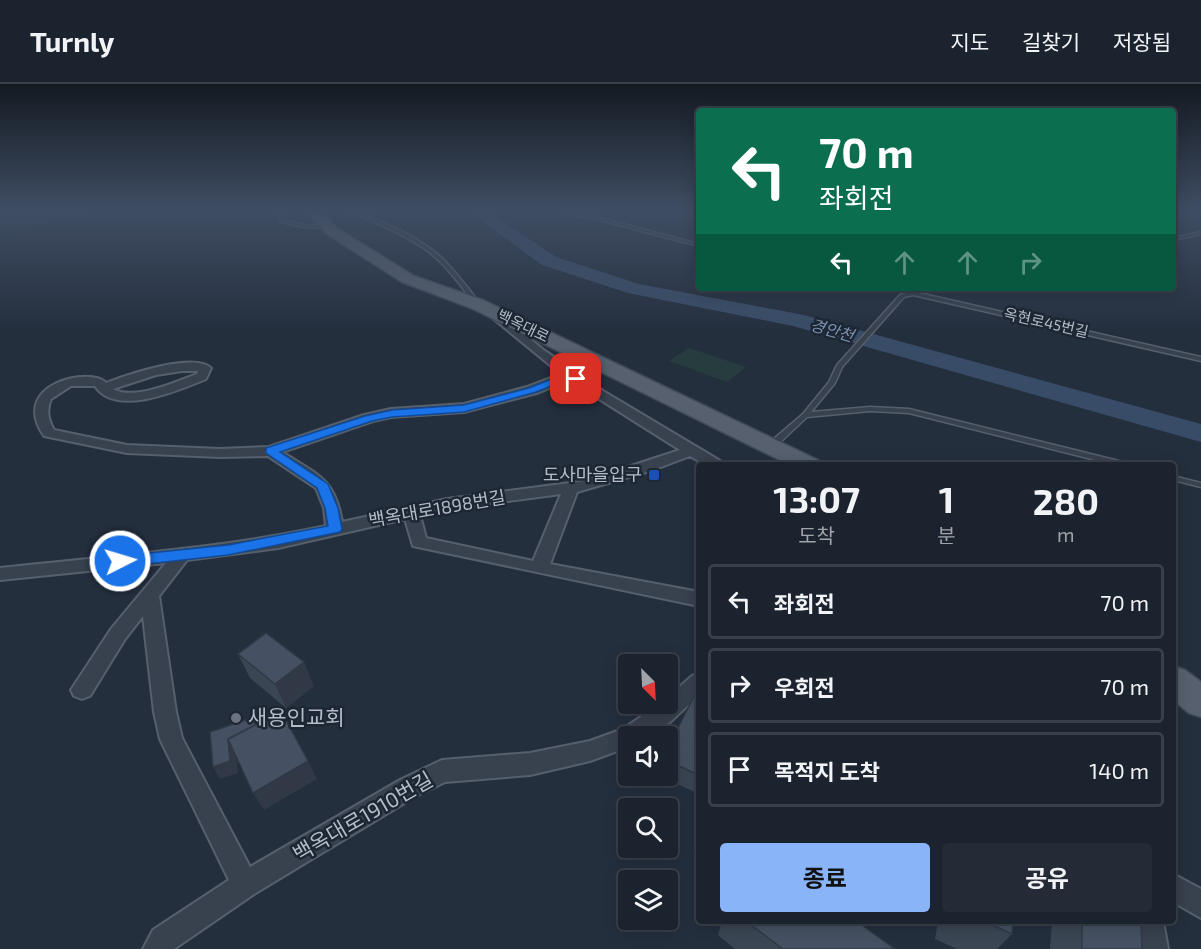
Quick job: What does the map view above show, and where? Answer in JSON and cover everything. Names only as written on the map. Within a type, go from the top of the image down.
[{"type":"main road","name":"백옥대로","points":[[358,249],[408,279],[482,306],[804,462]]},
{"type":"main road","points":[[1176,682],[1201,702]]},
{"type":"street","points":[[482,306],[570,375],[712,462]]},
{"type":"street","points":[[103,388],[179,368],[195,365],[205,368],[202,376],[179,385],[121,398],[107,394],[103,388],[99,382],[80,380],[68,383],[47,395],[40,406],[42,424],[49,433],[127,449],[220,453],[270,451],[369,418],[392,413],[464,408],[532,390],[570,375]]},
{"type":"street","name":"백옥대로1898번길","points":[[0,574],[181,556],[268,543],[411,512],[482,499],[571,488],[615,479],[692,450]]},
{"type":"street","points":[[270,451],[323,486],[332,508],[335,529]]},
{"type":"street","points":[[539,568],[571,488]]},
{"type":"street","points":[[411,512],[419,542],[696,598]]},
{"type":"street","points":[[82,690],[118,634],[181,556]]},
{"type":"street","points":[[150,595],[165,712],[171,739],[245,885]]},
{"type":"street","name":"백옥대로1910번길","points":[[646,726],[696,685]]},
{"type":"street","name":"백옥대로1910번길","points":[[157,949],[163,940],[245,885],[408,788],[442,771],[530,764],[591,751],[618,741]]},
{"type":"street","points":[[1176,889],[1201,904]]},
{"type":"street","points":[[1150,924],[1154,949]]},
{"type":"lane","points":[[428,249],[482,306]]},
{"type":"lane","name":"옥현로45번길","points":[[906,291],[1201,359]]},
{"type":"lane","points":[[771,446],[805,415],[832,383],[839,366],[902,296],[916,291]]},
{"type":"lane","points":[[805,415],[854,408],[885,407],[1112,462]]},
{"type":"lane","points":[[1176,479],[1201,485]]},
{"type":"green space","points":[[689,348],[746,367],[727,382],[669,361]]},
{"type":"building","points":[[266,633],[304,662],[275,684],[238,654]]},
{"type":"building","points":[[696,692],[696,774],[678,766],[678,728]]},
{"type":"building","points":[[281,711],[308,761],[253,793],[228,739]]},
{"type":"building","points":[[254,717],[255,725],[228,739],[230,761],[213,767],[210,732]]},
{"type":"building","points":[[750,924],[860,924],[895,949],[783,949]]},
{"type":"building","points":[[990,924],[1013,924],[1012,934]]},
{"type":"building","points":[[1082,924],[1141,924],[1142,949],[1082,949]]},
{"type":"waterway","name":"경안천","points":[[532,249],[549,261],[635,289],[796,320],[1201,433]]},
{"type":"place","name":"도사마을입구","points":[[654,475]]},
{"type":"place","name":"새용인교회","points":[[236,718]]},
{"type":"route","points":[[120,561],[228,550],[335,529],[332,508],[323,486],[293,464],[270,451],[369,418],[392,413],[464,408],[532,390],[570,375],[576,379]]}]
